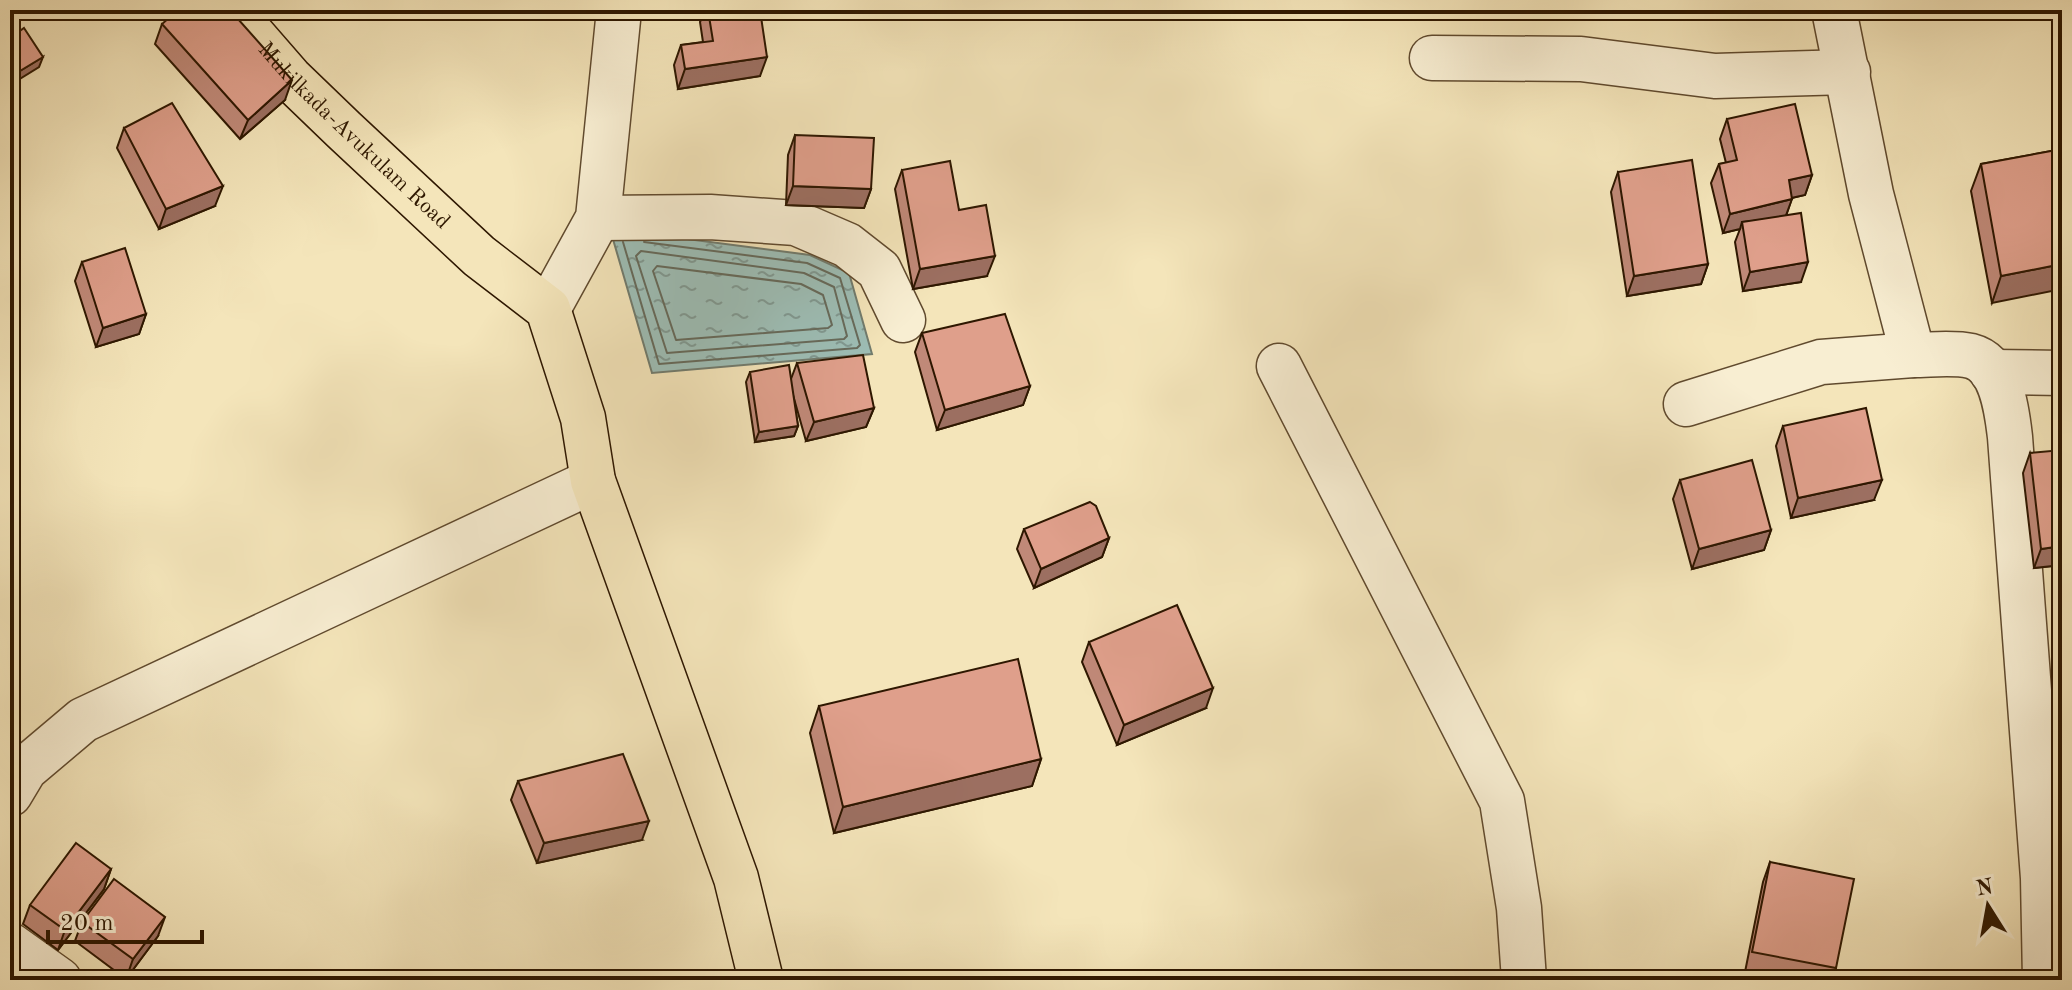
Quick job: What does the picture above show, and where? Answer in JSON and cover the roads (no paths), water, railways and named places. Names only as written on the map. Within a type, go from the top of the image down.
[{"type":"main road","name":"Mukilkada-Avukulam Road","points":[[231,10],[290,78],[479,256],[548,309]]},
{"type":"main road","points":[[548,309],[583,418],[593,481],[736,878],[761,980]]},
{"type":"street","points":[[548,309],[598,218],[619,10]]},
{"type":"street","points":[[1834,10],[1871,194],[1913,355]]},
{"type":"street","points":[[1432,58],[1581,59],[1715,76],[1848,72]]},
{"type":"street","points":[[598,218],[710,217],[796,223],[847,245],[879,270],[903,320]]},
{"type":"street","points":[[1686,404],[1821,362],[1913,355],[1973,356],[1992,372],[2005,398],[2010,437],[2043,878],[2045,980]]},
{"type":"street","points":[[1279,366],[1502,801],[1519,908],[1524,980]]},
{"type":"street","points":[[1992,372],[2062,373]]},
{"type":"street","points":[[10,794],[25,769],[83,720],[593,481]]},
{"type":"street","points":[[10,945],[59,980]]},
{"type":"water","points":[[610,229],[810,255],[849,273],[872,354],[652,373]]}]
